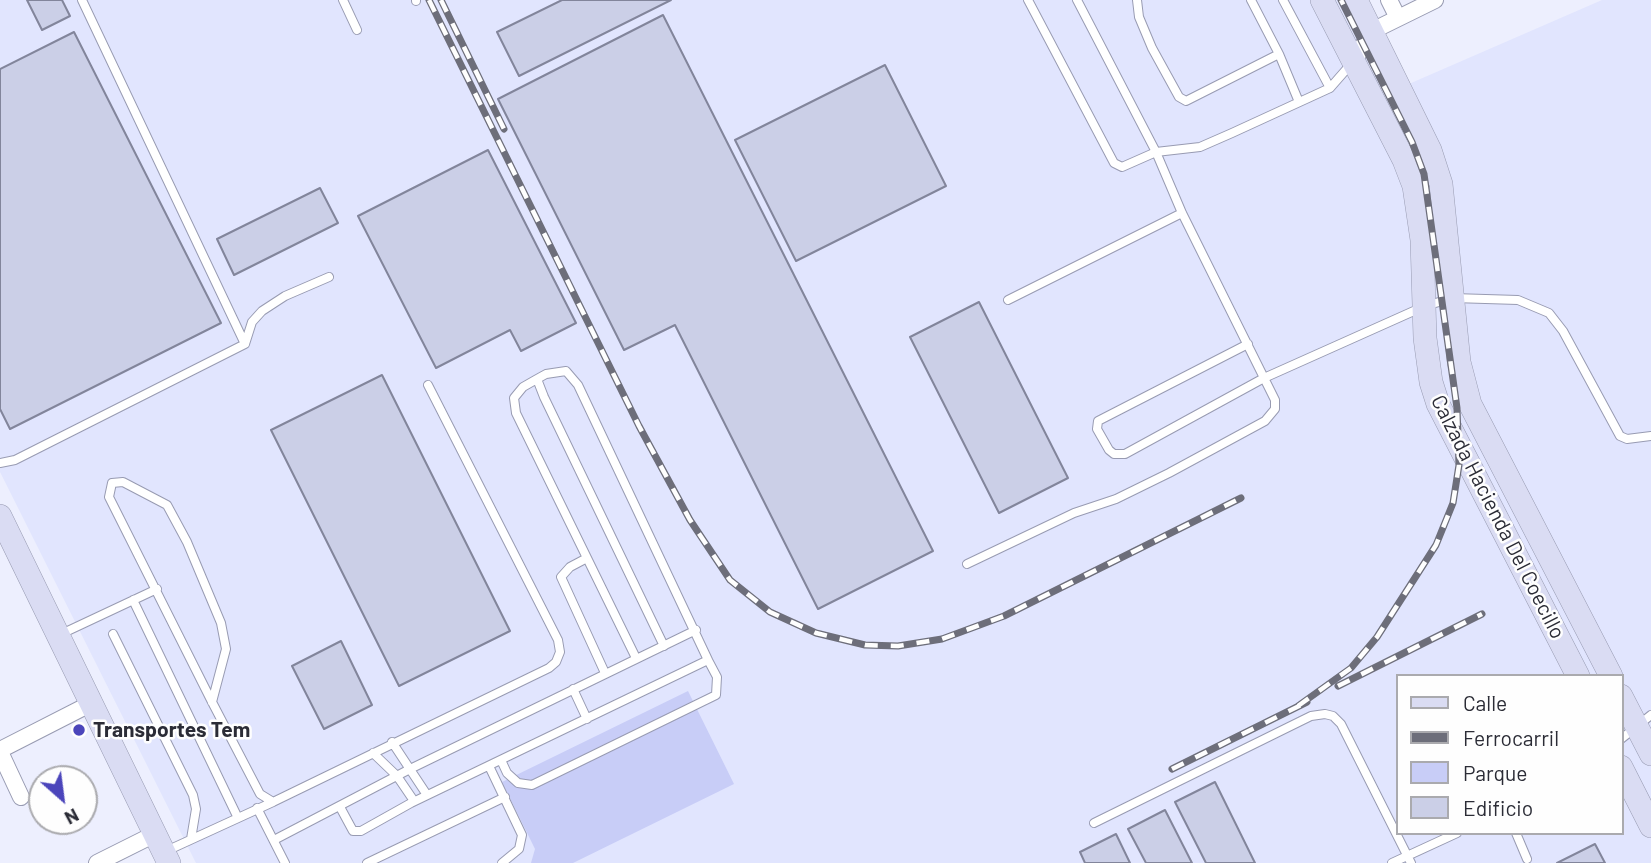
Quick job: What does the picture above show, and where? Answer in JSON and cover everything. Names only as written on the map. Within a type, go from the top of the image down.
[{"type":"main road","name":"Calzada Hacienda Del Coecillo","points":[[1322,0],[1404,160],[1414,186],[1422,240],[1430,382],[1438,404],[1577,674]]},
{"type":"main road","name":"Calzada Hacienda Del Coecillo","points":[[1356,0],[1437,169],[1445,208],[1459,362],[1470,404],[1607,674]]},
{"type":"main road","points":[[0,516],[163,850]]},
{"type":"main road","points":[[1623,700],[1651,754]]},
{"type":"main road","points":[[1623,771],[1651,827]]},
{"type":"street","points":[[1389,0],[1398,18]]},
{"type":"street","points":[[1353,62],[1372,31],[1435,0]]},
{"type":"street","points":[[21,797],[0,751],[92,703]]},
{"type":"street","points":[[97,863],[163,850]]},
{"type":"lane","points":[[82,0],[245,344]]},
{"type":"lane","points":[[342,0],[356,30]]},
{"type":"lane","points":[[1028,0],[1114,163],[1129,167],[1156,152],[1200,146],[1329,88],[1353,62]]},
{"type":"lane","points":[[967,564],[1074,513],[1116,499],[1265,421],[1275,409],[1275,400],[1182,212],[1156,152],[1077,0]]},
{"type":"lane","points":[[1137,0],[1139,18],[1152,48],[1183,100],[1279,54]]},
{"type":"lane","points":[[1251,0],[1279,54],[1299,102]]},
{"type":"lane","points":[[1283,0],[1329,88]]},
{"type":"lane","points":[[1008,300],[1182,212]]},
{"type":"lane","points":[[0,463],[15,460],[245,344],[252,322],[262,311],[285,296],[329,276]]},
{"type":"lane","points":[[1248,344],[1102,418],[1096,425],[1099,435],[1114,454],[1125,454],[1264,378],[1425,306],[1453,298],[1518,300],[1549,313],[1563,331],[1620,436],[1627,439],[1651,436]]},
{"type":"lane","points":[[501,760],[507,773],[518,783],[532,785],[716,695],[717,677],[695,630],[578,385],[570,374],[561,370],[537,379],[518,392],[514,398],[514,408],[636,658]]},
{"type":"lane","points":[[537,379],[664,646]]},
{"type":"lane","points":[[163,850],[273,802],[549,668],[560,652],[558,640],[428,385]]},
{"type":"lane","points":[[212,702],[226,649],[221,623],[187,542],[167,505],[123,482],[111,483],[109,497],[212,702],[260,794],[273,802]]},
{"type":"lane","points":[[587,558],[570,566],[561,577],[605,673]]},
{"type":"lane","points":[[59,635],[157,589]]},
{"type":"lane","points":[[132,600],[237,817]]},
{"type":"lane","points":[[274,841],[410,769],[695,630]]},
{"type":"lane","points":[[113,634],[193,795],[196,809],[191,839]]},
{"type":"lane","points":[[340,807],[353,831],[357,832],[414,801],[708,660]]},
{"type":"lane","points":[[573,689],[587,719]]},
{"type":"lane","points":[[1094,823],[1311,716],[1325,713],[1341,724],[1396,833]]},
{"type":"lane","points":[[393,743],[427,795]]},
{"type":"lane","points":[[373,753],[397,776],[414,801]]},
{"type":"lane","points":[[489,766],[519,824],[522,842],[519,849],[502,863]]},
{"type":"lane","points":[[367,863],[505,797]]},
{"type":"lane","points":[[257,808],[285,863]]},
{"type":"lane","points":[[1397,835],[1409,859]]},
{"type":"lane","points":[[1392,863],[1409,859],[1453,835]]},
{"type":"lane","points":[[1517,835],[1527,859]]},
{"type":"shaded area","points":[[0,0],[1344,0],[1395,90],[1602,0],[1651,0],[1651,863],[196,863],[0,472]]},
{"type":"green space","points":[[688,691],[734,784],[573,863],[531,863],[535,849],[502,782]]},
{"type":"building","points":[[27,0],[62,0],[70,16],[42,30]]},
{"type":"building","points":[[562,0],[671,0],[519,76],[497,32]]},
{"type":"building","points":[[663,15],[933,551],[818,609],[675,325],[624,350],[498,99]]},
{"type":"building","points":[[74,32],[221,323],[10,429],[0,409],[0,69]]},
{"type":"building","points":[[885,65],[946,186],[796,261],[735,140]]},
{"type":"building","points":[[488,150],[576,323],[521,351],[510,330],[436,368],[358,216]]},
{"type":"building","points":[[320,188],[338,223],[234,275],[217,239]]},
{"type":"building","points":[[979,302],[1068,478],[999,513],[910,337]]},
{"type":"building","points":[[382,375],[510,631],[399,686],[271,430]]},
{"type":"building","points":[[341,641],[372,705],[324,729],[292,666]]},
{"type":"building","points":[[1215,782],[1255,863],[1206,863],[1175,802]]},
{"type":"building","points":[[1165,810],[1192,863],[1146,863],[1128,829]]},
{"type":"building","points":[[1116,834],[1130,863],[1085,863],[1080,852]]},
{"type":"building","points":[[1595,844],[1605,863],[1557,863]]},
{"type":"railway","points":[[429,0],[639,426],[690,520],[730,580],[770,612],[816,633],[865,645],[898,646],[942,639],[1004,616],[1241,498]]},
{"type":"railway","points":[[441,0],[504,129]]},
{"type":"railway","points":[[1298,706],[1351,668],[1377,637],[1436,545],[1453,503],[1459,465],[1457,408],[1424,174],[1412,142],[1341,0]]},
{"type":"railway","points":[[1338,686],[1482,614]]},
{"type":"railway","points":[[1172,769],[1307,702]]},
{"type":"place","name":"Transportes Tem","points":[[79,730]]}]
